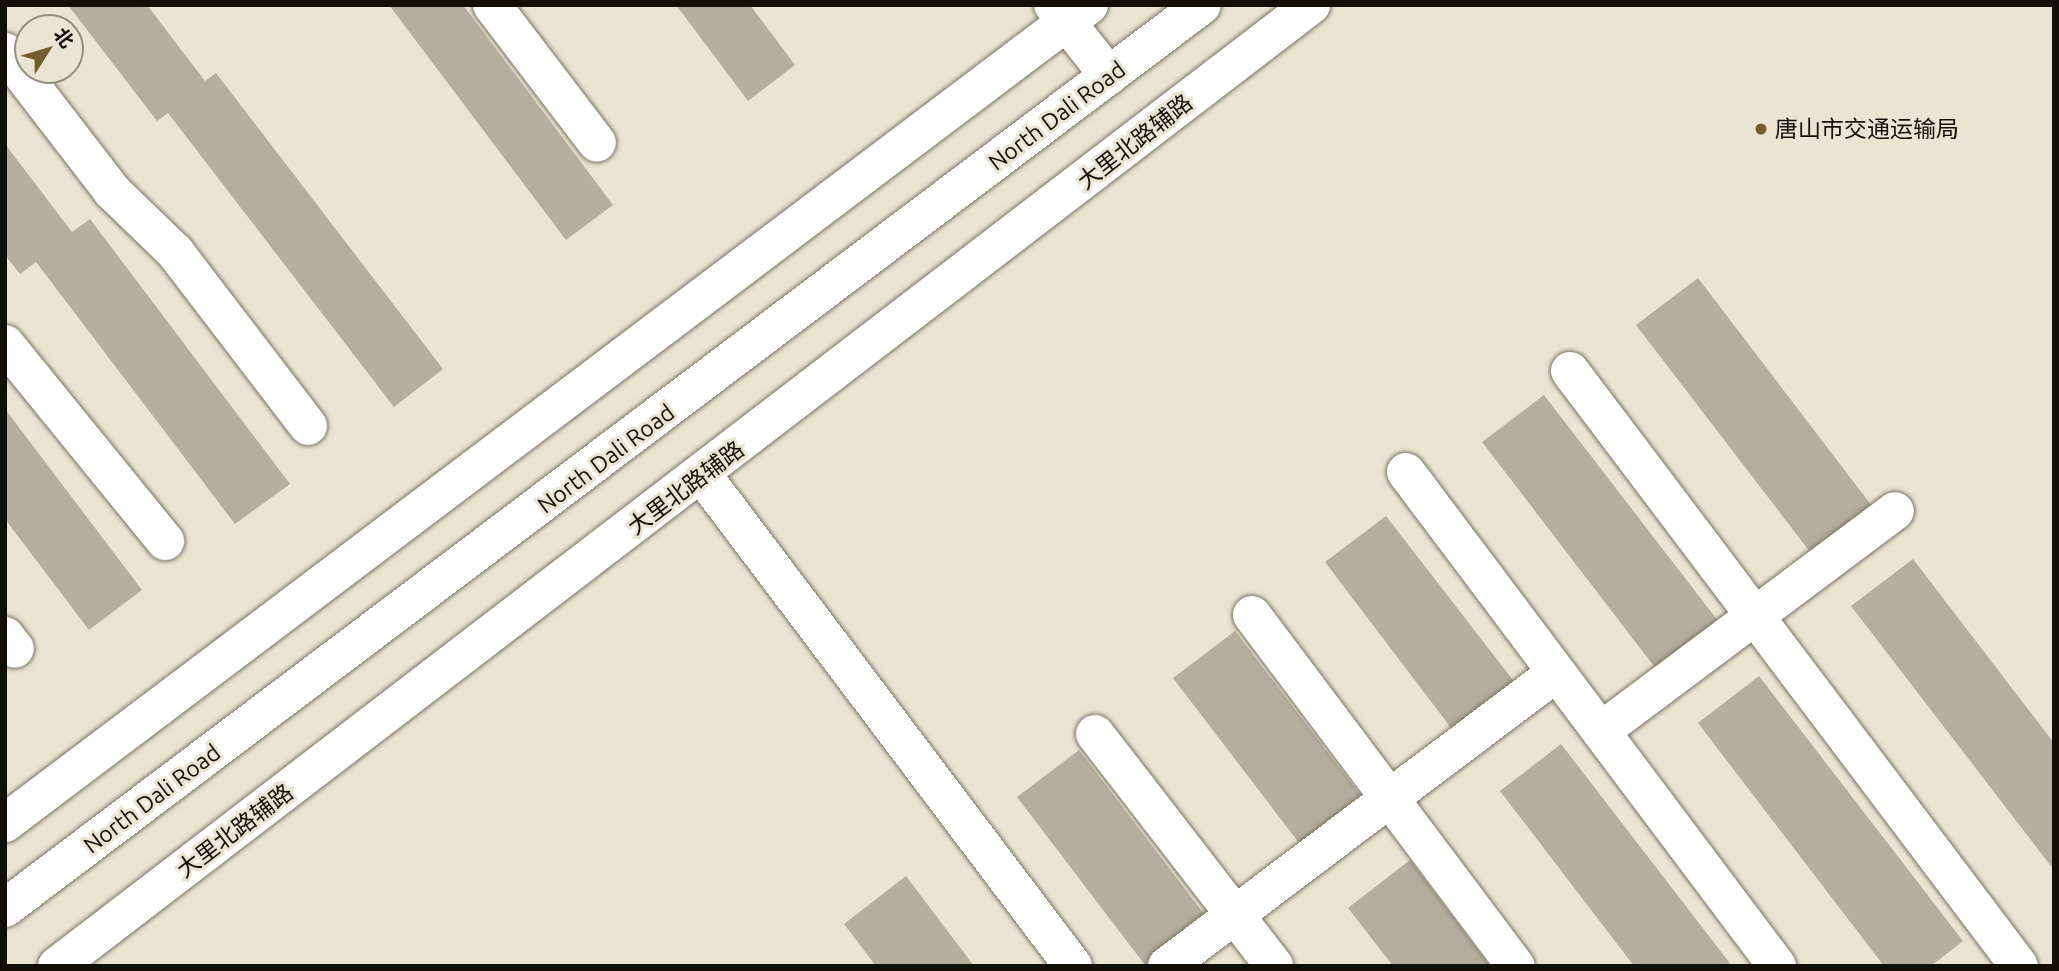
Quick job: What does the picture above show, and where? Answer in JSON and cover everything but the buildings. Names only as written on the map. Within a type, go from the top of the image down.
[{"type":"street","points":[[492,5],[597,143]]},
{"type":"street","name":"North Dali Road","points":[[5,908],[1202,5]]},
{"type":"street","name":"大里北路辅路","points":[[57,966],[703,476],[1311,5]]},
{"type":"street","points":[[5,823],[1070,11],[1109,76]]},
{"type":"street","points":[[5,52],[112,191],[175,253],[308,426]]},
{"type":"street","points":[[5,344],[165,541]]},
{"type":"street","points":[[1570,371],[2019,966]]},
{"type":"street","points":[[1406,472],[1777,966]]},
{"type":"street","points":[[703,476],[1073,966]]},
{"type":"street","points":[[1601,731],[1756,618],[1895,511]]},
{"type":"street","points":[[1252,615],[1516,966]]},
{"type":"street","points":[[1167,966],[1556,673]]},
{"type":"street","points":[[1095,734],[1274,966]]},
{"type":"place","name":"唐山市交通运输局","points":[[1761,129]]}]
